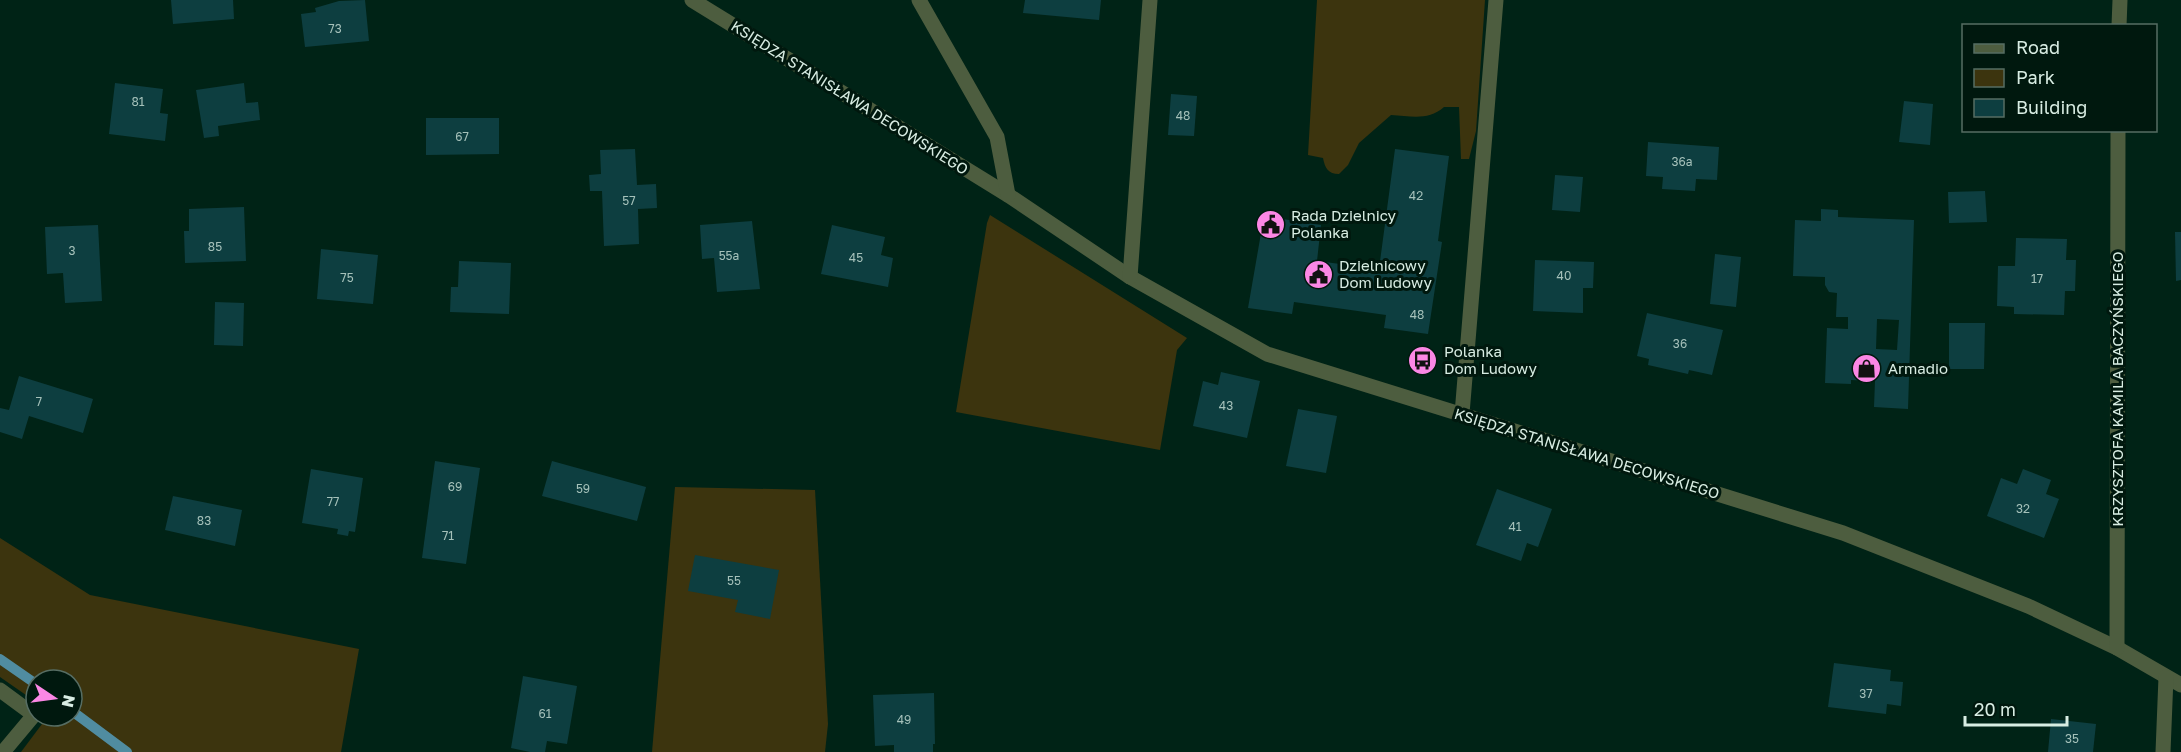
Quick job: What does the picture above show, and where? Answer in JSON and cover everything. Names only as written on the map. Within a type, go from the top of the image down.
[{"type":"street","name":"KSIĘDZA STANISŁAWA DECOWSKIEGO","points":[[692,0],[1008,195],[1130,277],[1267,354],[1843,533],[2028,606],[2117,648],[2181,685]]},
{"type":"street","points":[[919,0],[997,137],[1008,195]]},
{"type":"street","points":[[1130,277],[1150,0]]},
{"type":"street","points":[[1462,414],[1496,0]]},
{"type":"street","points":[[2119,24],[2120,0]]},
{"type":"street","name":"KRZYSZTOFA KAMILA BACZYŃSKIEGO","points":[[2117,648],[2118,132]]},
{"type":"street","points":[[2163,752],[2166,677]]},
{"type":"street","points":[[0,690],[34,715],[3,752]]},
{"type":"green space","points":[[1317,0],[1485,0],[1476,131],[1469,159],[1461,159],[1459,107],[1444,107],[1425,116],[1391,115],[1359,143],[1348,165],[1339,174],[1328,170],[1323,158],[1308,155]]},
{"type":"green space","points":[[990,215],[1187,338],[1177,350],[1160,450],[956,412]]},
{"type":"green space","points":[[675,487],[815,490],[828,724],[825,752],[652,752]]},
{"type":"green space","points":[[0,538],[90,595],[359,649],[341,752],[21,752],[39,728],[84,728],[84,668],[24,668],[24,694],[0,677]]},
{"type":"building","points":[[171,0],[233,0],[234,19],[173,24]]},
{"type":"building","points":[[365,0],[369,41],[305,47],[301,14],[316,12],[315,8],[339,1]]},
{"type":"building","points":[[1025,0],[1101,0],[1099,20],[1023,13]]},
{"type":"building","points":[[115,83],[163,89],[160,113],[168,114],[165,141],[109,134]]},
{"type":"building","points":[[244,83],[246,103],[258,102],[260,120],[218,126],[219,136],[204,138],[196,90]]},
{"type":"building","points":[[1171,94],[1197,96],[1194,136],[1168,135]]},
{"type":"building","points":[[1904,101],[1933,104],[1930,145],[1899,142]]},
{"type":"building","points":[[426,118],[499,118],[499,154],[426,155]]},
{"type":"building","points":[[1648,142],[1719,147],[1717,180],[1696,179],[1695,191],[1662,189],[1663,177],[1646,176]]},
{"type":"building","points":[[635,149],[637,185],[656,184],[657,208],[638,209],[639,244],[604,246],[602,191],[590,191],[589,175],[601,174],[600,150]]},
{"type":"building","points":[[1395,149],[1449,156],[1438,241],[1442,242],[1428,334],[1384,328],[1386,315],[1294,302],[1292,314],[1248,308],[1264,216],[1321,225],[1317,261],[1379,269]]},
{"type":"building","points":[[1555,175],[1583,177],[1580,212],[1552,210]]},
{"type":"building","points":[[1985,191],[1987,222],[1949,223],[1948,192]]},
{"type":"building","points":[[244,207],[246,261],[185,263],[184,231],[189,231],[189,209]]},
{"type":"building","points":[[1821,209],[1838,210],[1838,217],[1914,220],[1908,409],[1874,407],[1875,381],[1851,380],[1851,384],[1825,383],[1827,328],[1848,329],[1848,317],[1836,317],[1837,293],[1829,292],[1825,285],[1825,277],[1793,276],[1795,220],[1821,221]],"holes":[[[1877,319],[1899,320],[1897,350],[1876,349]]]},
{"type":"building","points":[[752,221],[760,289],[717,292],[714,258],[702,259],[700,225]]},
{"type":"building","points":[[98,225],[102,301],[65,303],[63,273],[47,274],[45,227]]},
{"type":"building","points":[[832,225],[885,237],[881,255],[893,258],[888,287],[821,274]]},
{"type":"building","points":[[2175,232],[2181,232],[2181,280],[2176,281]]},
{"type":"building","points":[[2016,238],[2067,239],[2066,260],[2076,260],[2075,291],[2065,291],[2064,315],[2014,314],[2014,307],[1997,306],[1998,266],[2015,266]]},
{"type":"building","points":[[321,249],[378,255],[373,304],[317,299]]},
{"type":"building","points":[[1715,254],[1741,257],[1736,307],[1710,304]]},
{"type":"building","points":[[1535,260],[1594,262],[1593,288],[1583,288],[1583,313],[1533,311]]},
{"type":"building","points":[[459,261],[511,263],[509,314],[450,312],[451,287],[458,287]]},
{"type":"building","points":[[215,302],[244,303],[243,346],[214,345]]},
{"type":"building","points":[[1647,313],[1723,330],[1712,375],[1689,370],[1688,374],[1648,365],[1649,359],[1637,356]]},
{"type":"building","points":[[1949,323],[1985,323],[1984,369],[1949,369]]},
{"type":"building","points":[[1221,372],[1260,381],[1247,438],[1193,426],[1203,381],[1218,385]]},
{"type":"building","points":[[19,376],[93,399],[83,433],[29,416],[22,439],[0,432],[0,408],[9,410]]},
{"type":"building","points":[[1298,409],[1337,416],[1326,473],[1286,466]]},
{"type":"building","points":[[435,461],[480,468],[466,564],[422,558]]},
{"type":"building","points":[[552,461],[646,487],[637,521],[542,496]]},
{"type":"building","points":[[311,469],[363,478],[355,532],[349,531],[348,536],[337,534],[338,529],[302,523]]},
{"type":"building","points":[[2023,469],[2051,480],[2046,494],[2059,499],[2044,538],[1987,516],[2001,478],[2017,484]]},
{"type":"building","points":[[1497,489],[1552,509],[1538,547],[1527,543],[1521,561],[1476,545]]},
{"type":"building","points":[[173,496],[242,510],[235,546],[165,530]]},
{"type":"building","points":[[695,555],[779,570],[770,619],[735,612],[738,600],[688,591]]},
{"type":"building","points":[[1834,663],[1891,670],[1890,681],[1903,682],[1901,706],[1887,704],[1886,714],[1828,707]]},
{"type":"building","points":[[523,676],[577,686],[567,744],[547,741],[545,752],[511,748]]},
{"type":"building","points":[[934,693],[935,744],[933,744],[933,752],[894,752],[894,745],[875,746],[873,695]]},
{"type":"building","points":[[2051,719],[2096,724],[2093,752],[2048,752]]},
{"type":"waterway","points":[[0,659],[24,676]]},
{"type":"waterway","points":[[84,720],[127,752]]},
{"type":"place","name":"Rada Dzielnicy Polanka","points":[[1270,224]]},
{"type":"place","name":"Dzielnicowy Dom Ludowy","points":[[1318,274]]},
{"type":"place","name":"Polanka Dom Ludowy","points":[[1423,360]]},
{"type":"place","name":"Armadio","points":[[1867,368]]}]
